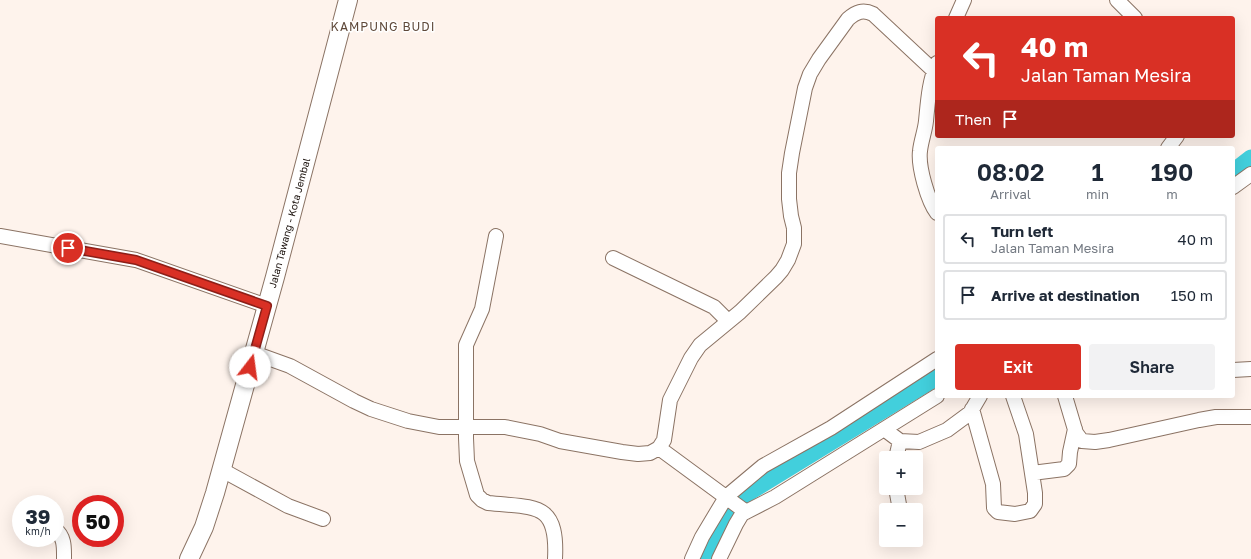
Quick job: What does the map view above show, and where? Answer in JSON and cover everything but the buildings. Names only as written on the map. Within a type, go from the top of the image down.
[{"type":"main road","name":"Jalan Tawang - Kota Jembal","points":[[189,559],[210,511],[222,470],[348,0]]},
{"type":"street","points":[[957,16],[964,0]]},
{"type":"street","points":[[1117,0],[1133,16]]},
{"type":"street","points":[[254,353],[290,366],[354,401],[392,417],[439,427],[516,428],[560,441],[638,454],[650,453],[659,448],[664,440],[670,400],[691,358],[700,345],[740,312],[776,278],[788,260],[794,244],[794,228],[789,199],[789,173],[805,88],[810,74],[819,59],[848,19],[854,13],[860,11],[868,11],[873,14],[935,67],[930,82],[926,127],[920,152],[922,173],[932,207],[935,211]]},
{"type":"street","points":[[1235,186],[1251,174]]},
{"type":"street","points":[[0,236],[136,260],[267,306]]},
{"type":"street","points":[[496,236],[482,309],[466,345],[467,461],[477,495],[482,500],[488,503],[540,510],[548,518],[553,527],[556,541],[555,559]]},
{"type":"street","points":[[613,258],[714,307],[728,321]]},
{"type":"street","points":[[692,559],[702,537],[726,497],[763,466],[831,428],[935,360]]},
{"type":"street","points":[[1235,370],[1251,369]]},
{"type":"street","points":[[719,559],[742,514],[775,497],[935,397]]},
{"type":"street","points":[[884,429],[900,441],[919,442],[947,430],[970,413],[979,398]]},
{"type":"street","points":[[972,409],[993,484],[994,508],[998,512],[1015,514],[1030,511],[1035,504],[1032,473],[1026,434],[1014,398]]},
{"type":"street","points":[[1066,398],[1076,433],[1082,441],[1096,442],[1216,417],[1251,417]]},
{"type":"street","points":[[1032,473],[1064,469],[1069,464],[1075,429]]},
{"type":"street","points":[[898,451],[900,441]]},
{"type":"street","points":[[659,448],[746,512]]},
{"type":"street","points":[[222,470],[288,506],[323,519]]},
{"type":"street","points":[[64,547],[64,559]]},
{"type":"waterway","points":[[1235,170],[1251,158]]},
{"type":"waterway","points":[[743,496],[935,378]]},
{"type":"waterway","points":[[705,559],[728,513]]},
{"type":"district","name":"KAMPUNG BUDI","points":[[383,27]]},
{"type":"route","points":[[68,248],[136,260],[267,306],[250,367]]}]
